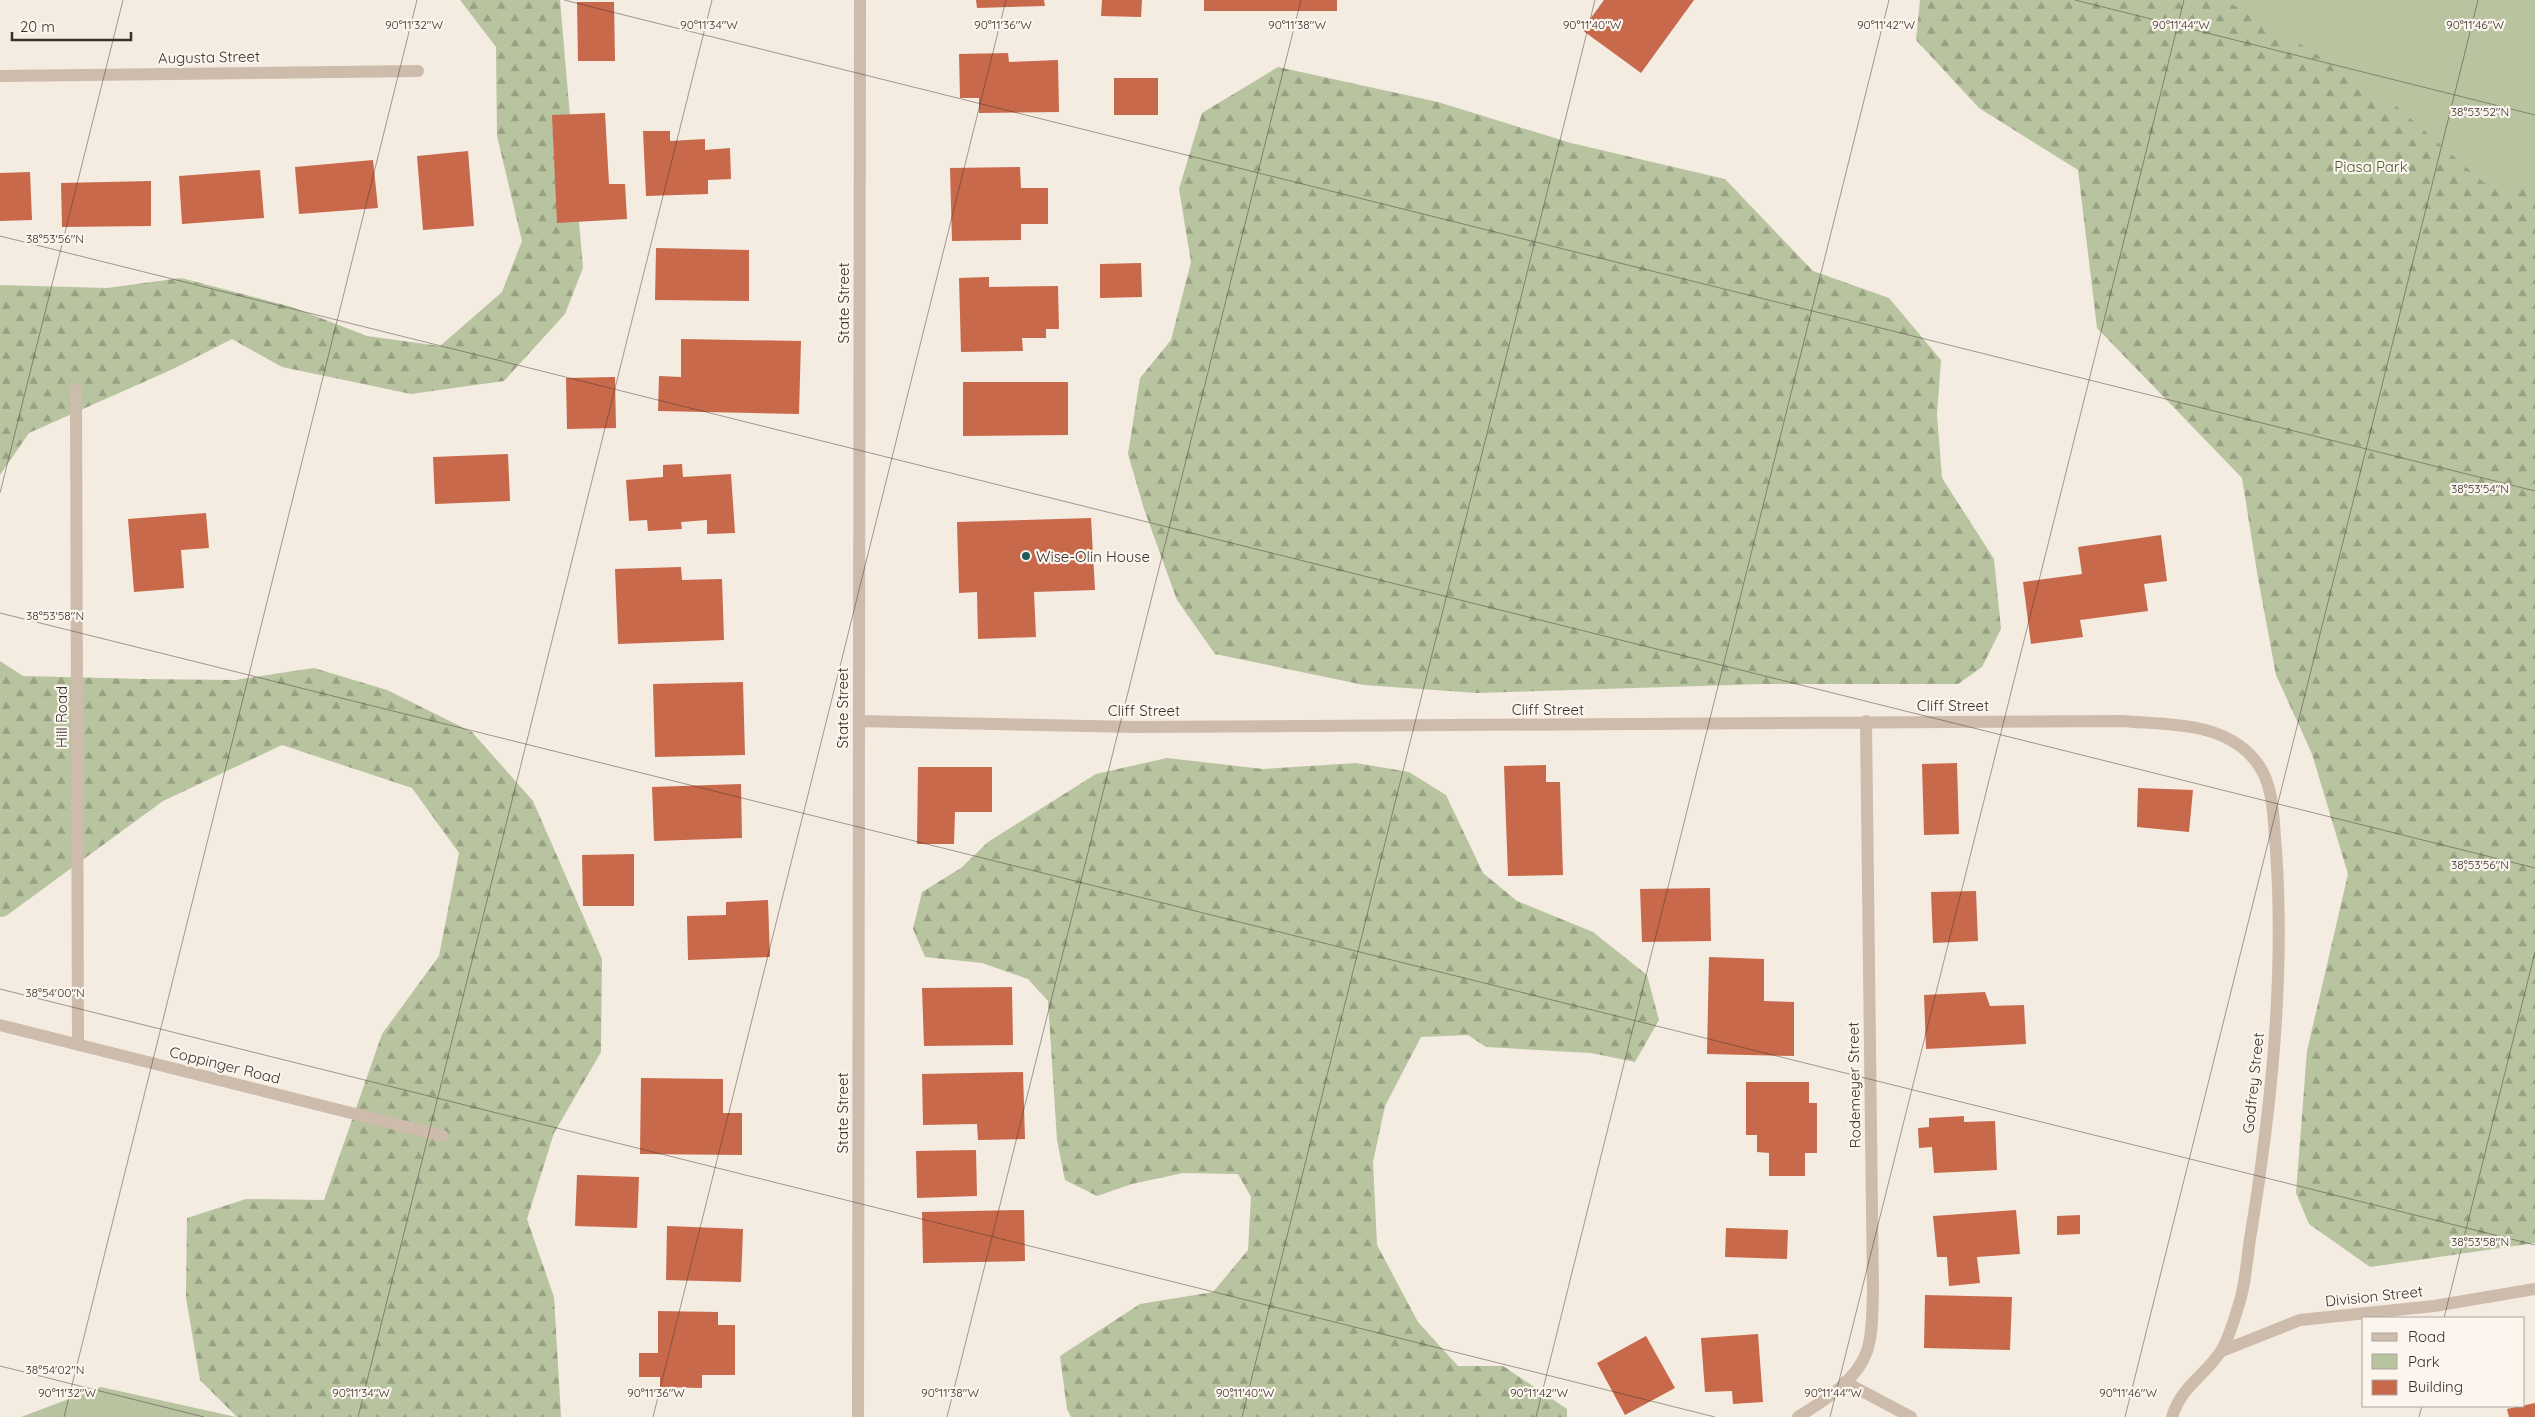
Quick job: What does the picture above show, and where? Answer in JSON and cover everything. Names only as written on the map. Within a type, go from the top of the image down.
[{"type":"street","name":"State Street","points":[[858,1417],[860,0]]},
{"type":"street","name":"Augusta Street","points":[[0,76],[418,71]]},
{"type":"street","name":"Hill Road","points":[[76,388],[78,1045]]},
{"type":"street","name":"Cliff Street","points":[[859,721],[1135,727],[1563,726],[1866,721],[2122,721],[2194,727],[2217,733],[2235,742]]},
{"type":"street","name":"Rodemeyer Street","points":[[1798,1417],[1845,1382],[1858,1369],[1867,1351],[1872,1327],[1866,721]]},
{"type":"street","name":"Godfrey Street","points":[[2172,1417],[2176,1405],[2190,1384],[2222,1351],[2241,1295],[2259,1188],[2275,1026],[2278,890],[2273,809],[2266,776],[2254,758],[2235,742]]},
{"type":"street","name":"Coppinger Road","points":[[0,1025],[443,1136]]},
{"type":"street","name":"Division Street","points":[[2222,1351],[2300,1320],[2434,1306],[2535,1289]]},
{"type":"street","points":[[1845,1382],[1910,1417]]},
{"type":"green space","points":[[460,0],[560,0],[583,268],[565,314],[504,381],[411,394],[282,367],[232,339],[173,369],[29,433],[0,475],[0,285],[107,288],[181,278],[292,307],[367,336],[440,346],[502,292],[522,241],[497,136],[496,47]]},
{"type":"green space","points":[[1920,0],[2224,0],[2277,29],[2394,104],[2483,182],[2535,190],[2535,1243],[2370,1267],[2309,1224],[2296,1193],[2307,1051],[2348,874],[2312,754],[2276,675],[2242,478],[2097,328],[2078,170],[1979,108],[1916,40]]},
{"type":"green space","name":"Piasa Park","points":[[2100,0],[2535,0],[2535,787]]},
{"type":"green space","points":[[1278,67],[1438,102],[1571,143],[1725,179],[1813,271],[1889,298],[1941,360],[1937,415],[1942,478],[1994,559],[2001,629],[1982,667],[1958,684],[1763,684],[1477,693],[1364,685],[1215,654],[1177,600],[1144,509],[1128,454],[1140,378],[1171,340],[1191,262],[1179,189],[1202,113]]},
{"type":"green space","points":[[0,661],[23,676],[144,679],[235,680],[314,668],[387,690],[472,732],[533,801],[602,959],[601,1052],[554,1133],[527,1219],[554,1297],[561,1417],[237,1417],[200,1380],[186,1298],[187,1218],[246,1199],[324,1200],[382,1034],[439,956],[459,853],[412,788],[282,745],[163,801],[6,916],[0,917]]},
{"type":"green space","points":[[1167,758],[1263,769],[1356,763],[1409,772],[1446,795],[1483,873],[1517,901],[1593,932],[1647,975],[1659,1020],[1635,1062],[1591,1053],[1486,1047],[1468,1035],[1421,1037],[1385,1106],[1373,1162],[1377,1245],[1418,1322],[1458,1366],[1503,1366],[1567,1409],[1567,1417],[1071,1417],[1067,1409],[1060,1356],[1140,1304],[1213,1292],[1248,1250],[1251,1197],[1238,1174],[1183,1173],[1132,1184],[1097,1196],[1065,1180],[1057,1140],[1048,1001],[1028,979],[982,963],[925,957],[913,929],[922,892],[961,868],[988,842],[1096,774]]},
{"type":"green space","points":[[101,1387],[236,1417],[21,1417]]},
{"type":"building","points":[[976,0],[1044,0],[1045,6],[977,8]]},
{"type":"building","points":[[1102,0],[1142,0],[1141,17],[1101,16]]},
{"type":"building","points":[[1204,0],[1337,0],[1337,11],[1204,11]]},
{"type":"building","points":[[1604,0],[1694,0],[1641,73],[1582,30]]},
{"type":"building","points":[[577,2],[614,2],[615,61],[578,61]]},
{"type":"building","points":[[1008,53],[1009,62],[1058,60],[1059,112],[979,113],[979,98],[960,98],[959,54]]},
{"type":"building","points":[[1114,78],[1158,78],[1158,115],[1114,115]]},
{"type":"building","points":[[605,113],[609,184],[625,184],[627,219],[557,223],[552,115]]},
{"type":"building","points":[[643,131],[670,131],[670,141],[705,139],[705,150],[730,148],[731,179],[708,180],[708,194],[646,196]]},
{"type":"building","points":[[468,151],[474,226],[423,230],[417,156]]},
{"type":"building","points":[[373,160],[378,208],[299,214],[295,167]]},
{"type":"building","points":[[1020,167],[1021,188],[1048,188],[1048,224],[1021,224],[1021,240],[952,241],[950,168]]},
{"type":"building","points":[[260,170],[264,218],[182,224],[179,176]]},
{"type":"building","points":[[30,172],[32,220],[0,221],[0,173]]},
{"type":"building","points":[[151,181],[151,226],[62,227],[61,183]]},
{"type":"building","points":[[656,248],[749,250],[749,301],[655,300]]},
{"type":"building","points":[[1141,263],[1142,297],[1100,298],[1100,264]]},
{"type":"building","points":[[989,277],[989,287],[1058,286],[1059,329],[1046,329],[1046,338],[1022,338],[1023,351],[961,352],[959,278]]},
{"type":"building","points":[[681,339],[801,341],[799,414],[658,411],[659,376],[681,377]]},
{"type":"building","points":[[615,377],[616,428],[567,429],[566,378]]},
{"type":"building","points":[[963,382],[1068,382],[1068,435],[963,436]]},
{"type":"building","points":[[508,454],[510,501],[435,504],[433,457]]},
{"type":"building","points":[[682,464],[683,477],[731,474],[735,533],[707,534],[707,520],[681,522],[682,529],[648,531],[647,520],[629,521],[626,480],[663,477],[663,465]]},
{"type":"building","points":[[206,513],[209,548],[181,550],[184,588],[134,592],[128,519]]},
{"type":"building","name":"Wise-Olin House","points":[[1091,518],[1095,590],[1034,592],[1036,637],[978,639],[977,592],[959,593],[957,522]]},
{"type":"building","points":[[2161,535],[2167,581],[2144,584],[2148,611],[2080,620],[2083,637],[2031,644],[2023,582],[2082,574],[2078,547]]},
{"type":"building","points":[[681,567],[682,580],[722,579],[724,640],[618,644],[615,569]]},
{"type":"building","points":[[743,682],[745,755],[655,757],[653,684]]},
{"type":"building","points":[[1957,763],[1959,834],[1924,835],[1922,764]]},
{"type":"building","points":[[1546,765],[1546,782],[1560,782],[1563,875],[1508,876],[1504,766]]},
{"type":"building","points":[[918,767],[992,767],[992,812],[955,812],[954,844],[917,844]]},
{"type":"building","points":[[741,784],[742,838],[654,841],[652,787]]},
{"type":"building","points":[[2138,788],[2193,790],[2189,832],[2137,827]]},
{"type":"building","points":[[634,854],[634,906],[583,906],[582,855]]},
{"type":"building","points":[[1710,888],[1711,941],[1642,942],[1640,889]]},
{"type":"building","points":[[1976,891],[1978,941],[1933,943],[1931,892]]},
{"type":"building","points":[[768,900],[770,957],[688,960],[687,916],[726,915],[726,902]]},
{"type":"building","points":[[1709,957],[1764,959],[1764,1001],[1794,1002],[1794,1056],[1707,1054]]},
{"type":"building","points":[[1012,987],[1013,1045],[924,1046],[922,988]]},
{"type":"building","points":[[1985,992],[1990,1006],[2024,1005],[2026,1044],[1926,1049],[1924,995]]},
{"type":"building","points":[[1023,1072],[1025,1139],[978,1140],[977,1124],[923,1125],[922,1074]]},
{"type":"building","points":[[641,1078],[723,1079],[723,1113],[742,1113],[742,1155],[640,1154]]},
{"type":"building","points":[[1746,1082],[1809,1082],[1809,1103],[1817,1103],[1817,1153],[1805,1153],[1805,1176],[1769,1176],[1769,1153],[1757,1152],[1757,1135],[1746,1135]]},
{"type":"building","points":[[1964,1116],[1964,1122],[1995,1121],[1997,1170],[1934,1173],[1932,1147],[1919,1148],[1918,1128],[1929,1127],[1929,1118]]},
{"type":"building","points":[[976,1150],[977,1196],[917,1198],[916,1151]]},
{"type":"building","points":[[577,1175],[639,1177],[637,1228],[575,1226]]},
{"type":"building","points":[[1024,1210],[1025,1261],[923,1263],[922,1212]]},
{"type":"building","points":[[2016,1210],[2020,1254],[1977,1257],[1980,1283],[1949,1286],[1947,1257],[1937,1257],[1933,1216]]},
{"type":"building","points":[[2080,1215],[2080,1234],[2057,1235],[2057,1216]]},
{"type":"building","points":[[667,1226],[743,1229],[741,1282],[666,1280]]},
{"type":"building","points":[[1726,1228],[1788,1230],[1787,1259],[1725,1257]]},
{"type":"building","points":[[1925,1295],[2012,1297],[2010,1350],[1924,1348]]},
{"type":"building","points":[[658,1311],[718,1312],[718,1325],[735,1325],[735,1375],[702,1375],[702,1388],[660,1387],[660,1377],[639,1377],[639,1353],[658,1353]]},
{"type":"building","points":[[1758,1334],[1763,1402],[1733,1404],[1732,1391],[1705,1392],[1701,1338]]},
{"type":"building","points":[[1646,1336],[1675,1388],[1625,1415],[1597,1363]]},
{"type":"building","points":[[2535,1403],[2535,1417],[2509,1417],[2507,1409],[2525,1407],[2525,1405]]},
{"type":"place","name":"Wise-Olin House","points":[[1026,556]]}]
